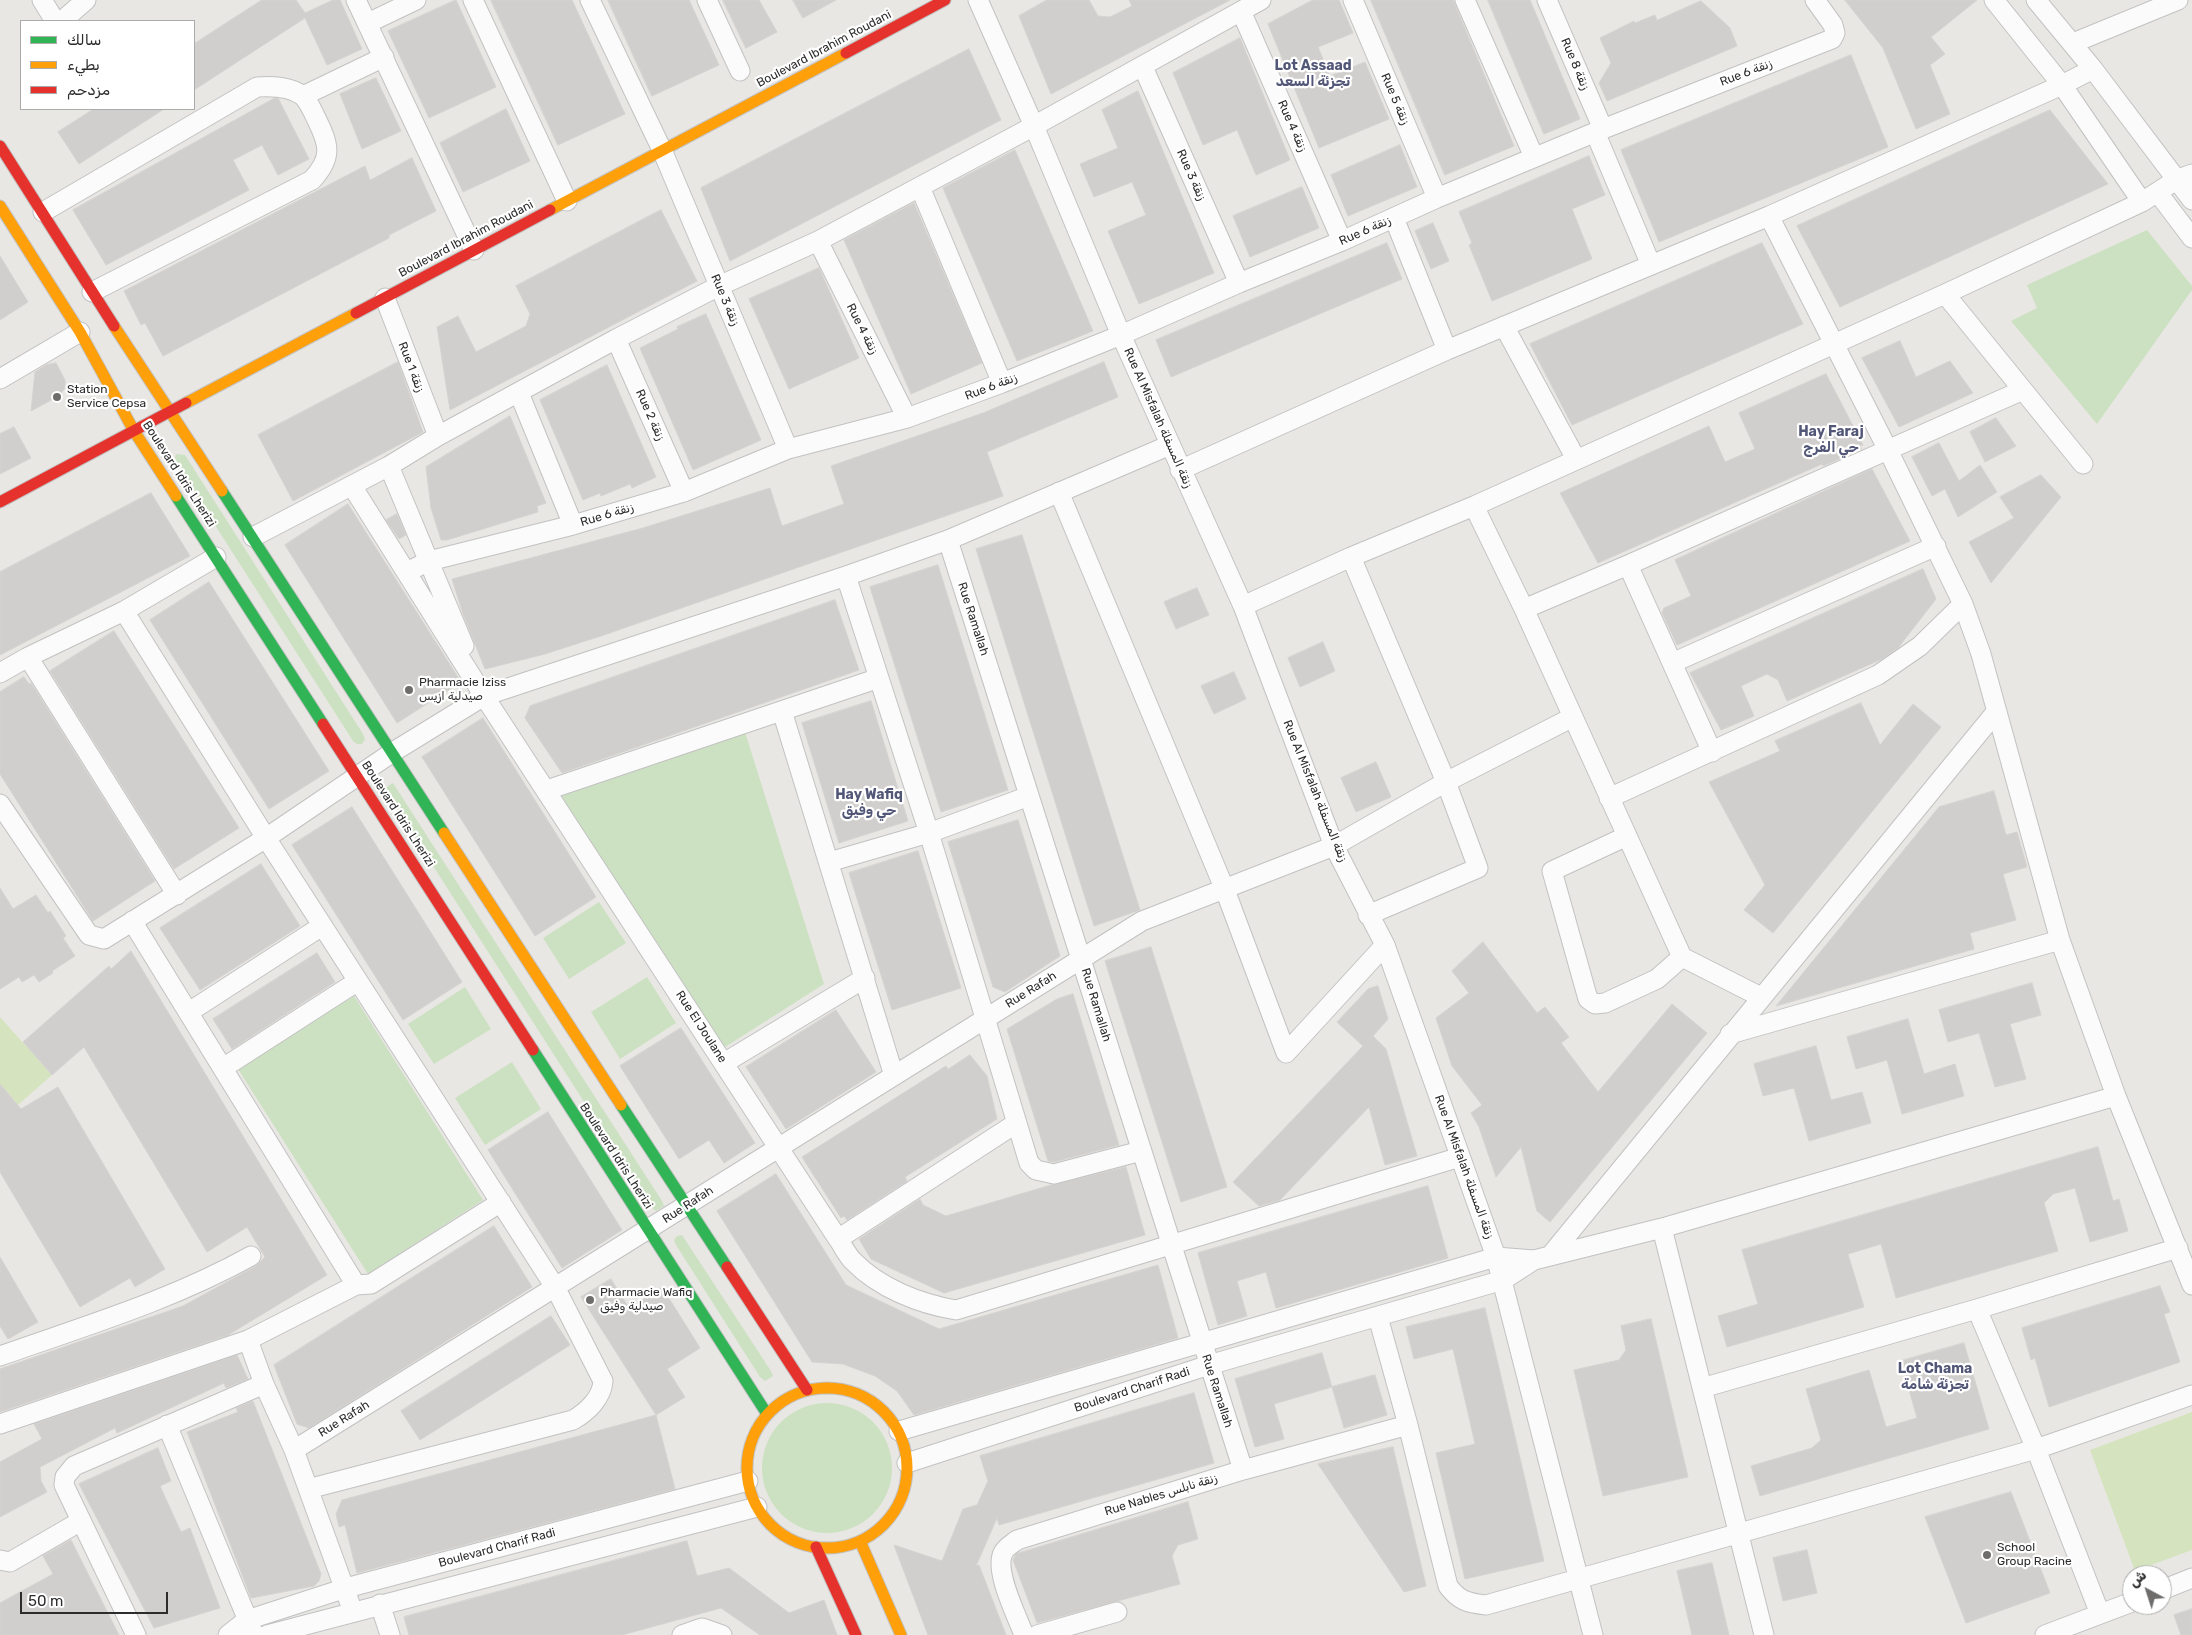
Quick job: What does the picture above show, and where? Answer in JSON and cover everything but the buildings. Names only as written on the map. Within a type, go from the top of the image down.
[{"type":"main road","name":"Boulevard Ibrahim Roudani","points":[[0,502],[945,0]]},
{"type":"main road","points":[[0,146],[92,292],[393,752],[685,1206],[807,1390]]},
{"type":"main road","name":"Boulevard Idris Lherizi","points":[[0,206],[6,229],[80,332],[134,431],[768,1414]]},
{"type":"main road","points":[[833,1388],[862,1395],[886,1413],[899,1431],[907,1463],[905,1487],[896,1509],[880,1528],[860,1541],[838,1547],[816,1547],[792,1540],[781,1533],[771,1525],[756,1507],[748,1481],[747,1463],[750,1445],[757,1429],[768,1414],[788,1398],[807,1390],[833,1388]]},
{"type":"main road","points":[[860,1541],[901,1635]]},
{"type":"main road","points":[[816,1547],[856,1635]]},
{"type":"street","points":[[42,0],[54,20]]},
{"type":"street","points":[[63,20],[86,0]]},
{"type":"street","points":[[356,0],[474,250]]},
{"type":"street","points":[[368,23],[416,0]]},
{"type":"street","points":[[473,0],[567,201]]},
{"type":"street","name":"Rue 3 زنقة","points":[[590,0],[662,150],[788,449]]},
{"type":"street","points":[[707,0],[740,71]]},
{"type":"street","name":"Rue Al Misfalah زنقة المسفلة","points":[[978,0],[1034,126],[1121,335],[1180,470],[1243,606],[1334,846],[1385,945],[1496,1256],[1580,1578],[1593,1635]]},
{"type":"street","points":[[253,537],[389,466],[438,436],[616,339],[719,286],[818,241],[920,187],[1143,67],[1262,0]]},
{"type":"street","name":"Rue 5 زنقة","points":[[1353,0],[1436,198]]},
{"type":"street","points":[[1465,0],[1534,157]]},
{"type":"street","name":"Rue 8 زنقة","points":[[1547,0],[1651,265]]},
{"type":"street","name":"Rue 6 زنقة","points":[[407,572],[429,561],[574,525],[684,492],[788,449],[907,418],[1002,383],[1121,335],[1534,157],[1824,43],[1832,39],[1835,33],[1833,24],[1815,0]]},
{"type":"street","points":[[1994,0],[2062,85],[2142,202]]},
{"type":"street","points":[[2036,0],[2184,177],[2192,200]]},
{"type":"street","points":[[2073,43],[2178,0]]},
{"type":"street","name":"Rue 4 زنقة","points":[[1241,11],[1342,241]]},
{"type":"street","points":[[302,96],[384,57]]},
{"type":"street","name":"Rue 3 زنقة","points":[[1143,67],[1239,283]]},
{"type":"street","points":[[1180,470],[1447,350],[1768,216],[2062,85],[2093,69]]},
{"type":"street","points":[[43,212],[257,86],[280,87],[302,96],[312,109],[328,143],[324,163],[312,180],[92,292]]},
{"type":"street","points":[[1243,606],[1351,557],[1474,506],[1945,294],[2142,202],[2184,177]]},
{"type":"street","points":[[920,187],[1002,383]]},
{"type":"street","points":[[2158,193],[2192,238]]},
{"type":"street","points":[[1768,216],[1888,450],[1963,604],[1981,654],[2060,940],[2116,1096],[2192,1285]]},
{"type":"street","points":[[1394,218],[1447,350]]},
{"type":"street","name":"Rue 4 زنقة","points":[[818,241],[907,418]]},
{"type":"street","points":[[1945,294],[2083,464]]},
{"type":"street","name":"Rue 1 زنقة","points":[[385,298],[438,436]]},
{"type":"street","points":[[1504,326],[1576,459]]},
{"type":"street","points":[[0,379],[80,332]]},
{"type":"street","name":"Rue 2 زنقة","points":[[616,339],[684,492]]},
{"type":"street","points":[[1524,609],[1628,565],[2023,390]]},
{"type":"street","points":[[518,393],[574,525]]},
{"type":"street","points":[[0,804],[89,934],[104,939],[177,895],[266,838],[393,752],[484,696],[846,576],[948,540],[1170,446]]},
{"type":"street","points":[[389,466],[484,696]]},
{"type":"street","points":[[352,486],[484,696]]},
{"type":"street","points":[[1059,492],[1225,890],[1286,1053],[1385,945]]},
{"type":"street","points":[[1474,506],[1524,609],[1682,957],[1760,998]]},
{"type":"street","name":"Rue Ramallah","points":[[948,540],[1201,1343],[1243,1470]]},
{"type":"street","points":[[1672,663],[1936,546]]},
{"type":"street","points":[[0,674],[28,657],[124,611],[216,557]]},
{"type":"street","points":[[1351,557],[1446,782],[1478,868],[1368,914]]},
{"type":"street","points":[[1628,565],[1712,752]]},
{"type":"street","points":[[846,576],[930,833],[1028,1163],[1036,1170],[1054,1174],[1141,1151]]},
{"type":"street","points":[[1609,798],[1878,674],[1920,646],[1963,604]]},
{"type":"street","points":[[124,611],[322,926],[502,1202],[555,1287],[603,1381],[602,1390],[581,1415],[573,1420],[308,1489]]},
{"type":"street","points":[[28,657],[177,895]]},
{"type":"street","points":[[547,790],[878,678]]},
{"type":"street","name":"Rue El Joulane","points":[[484,696],[780,1147],[838,1239],[852,1260],[868,1274],[888,1287],[920,1301],[956,1310],[1171,1246]]},
{"type":"street","points":[[782,711],[894,1076]]},
{"type":"street","points":[[1542,1258],[1996,712]]},
{"type":"street","name":"Rue Rafah","points":[[294,1450],[1142,922],[1334,846],[1446,782],[1573,717]]},
{"type":"street","points":[[829,862],[930,833],[1029,796]]},
{"type":"street","points":[[1626,836],[1552,871],[1588,999],[1595,1004],[1605,1003],[1657,979],[1682,957]]},
{"type":"street","points":[[132,921],[356,1285]]},
{"type":"street","points":[[189,1012],[322,926]]},
{"type":"street","points":[[1730,1034],[2060,940]]},
{"type":"street","points":[[724,1063],[865,978]]},
{"type":"street","points":[[223,1068],[358,981]]},
{"type":"street","points":[[1496,1256],[1542,1258],[1662,1228],[2116,1096]]},
{"type":"street","points":[[838,1239],[1015,1124]]},
{"type":"street","points":[[1171,1246],[1460,1157]]},
{"type":"street","points":[[0,1424],[248,1340],[356,1285],[371,1284],[502,1202]]},
{"type":"street","points":[[1662,1228],[1764,1635]]},
{"type":"street","points":[[1702,1388],[1977,1309],[2178,1248]]},
{"type":"street","points":[[0,1356],[172,1295],[210,1279],[251,1256]]},
{"type":"street","name":"Boulevard Charif Radi","points":[[899,1431],[1496,1256]]},
{"type":"street","name":"Boulevard Charif Radi","points":[[907,1463],[1209,1366],[1503,1280],[1542,1258]]},
{"type":"street","points":[[1977,1309],[2036,1449],[2100,1614]]},
{"type":"street","points":[[1378,1317],[1408,1425],[1448,1586],[1461,1600],[1486,1605],[2036,1449],[2192,1395]]},
{"type":"street","points":[[248,1340],[264,1384],[294,1450],[346,1588],[353,1612]]},
{"type":"street","points":[[136,1635],[64,1485],[69,1471],[74,1466],[264,1384]]},
{"type":"street","points":[[167,1425],[251,1627],[228,1635]]},
{"type":"street","name":"Rue Nables زنقة نابلس","points":[[1024,1635],[1001,1572],[1002,1554],[1008,1546],[1017,1540],[1243,1470],[1408,1425]]},
{"type":"street","name":"Boulevard Charif Radi","points":[[251,1627],[346,1588],[748,1481]]},
{"type":"street","name":"Boulevard Charif Radi","points":[[271,1634],[756,1507]]},
{"type":"street","points":[[0,1560],[10,1562],[82,1521]]},
{"type":"street","points":[[2172,1586],[2192,1578]]},
{"type":"street","points":[[380,1604],[390,1635]]},
{"type":"street","points":[[2045,1635],[2122,1606]]},
{"type":"street","points":[[1037,1635],[1117,1612]]},
{"type":"street","points":[[682,1635],[702,1628],[722,1635]]},
{"type":"green space","points":[[2147,230],[2192,286],[2192,290],[2097,424],[2011,321],[2037,308],[2027,285]]},
{"type":"green space","points":[[176,454],[185,455],[363,734],[365,739],[362,744],[357,744],[353,741],[174,461]]},
{"type":"green space","points":[[745,732],[824,984],[722,1049],[561,795]]},
{"type":"green space","points":[[393,783],[664,1206],[656,1211],[652,1208],[387,794],[385,788]]},
{"type":"green space","points":[[599,902],[626,943],[569,979],[543,938]]},
{"type":"green space","points":[[647,977],[676,1023],[620,1059],[591,1012]]},
{"type":"green space","points":[[465,987],[491,1029],[434,1064],[408,1024]]},
{"type":"green space","points":[[354,996],[483,1200],[368,1274],[238,1069]]},
{"type":"green space","points":[[0,1017],[52,1075],[18,1105],[0,1084]]},
{"type":"green space","points":[[512,1062],[541,1109],[485,1145],[455,1098]]},
{"type":"green space","points":[[682,1235],[771,1371],[773,1376],[765,1381],[760,1377],[676,1245],[674,1240],[677,1236]]},
{"type":"green space","points":[[827,1403],[840,1404],[852,1408],[873,1422],[887,1443],[891,1455],[891,1481],[887,1493],[873,1514],[852,1528],[840,1532],[827,1533],[814,1532],[802,1528],[781,1514],[767,1493],[763,1481],[762,1468],[763,1455],[767,1443],[781,1422],[802,1408],[814,1404]]},
{"type":"green space","points":[[2192,1412],[2192,1550],[2151,1565],[2133,1565],[2090,1450]]},
{"type":"traffic: fast","points":[[222,491],[444,833]]},
{"type":"traffic: fast","points":[[176,496],[323,724]]},
{"type":"traffic: fast","points":[[533,1050],[767,1414]]},
{"type":"traffic: fast","points":[[621,1105],[727,1267]]},
{"type":"traffic: slow","points":[[550,210],[846,53]]},
{"type":"traffic: slow","points":[[0,206],[80,332],[134,431],[176,496]]},
{"type":"traffic: slow","points":[[186,403],[356,313]]},
{"type":"traffic: slow","points":[[114,326],[222,491]]},
{"type":"traffic: slow","points":[[444,833],[621,1105]]},
{"type":"traffic: slow","points":[[819,1388],[835,1388],[865,1397],[884,1411],[901,1437],[906,1452],[907,1468],[906,1484],[901,1499],[884,1525],[865,1539],[850,1545],[835,1548],[819,1548],[789,1539],[765,1519],[756,1506],[750,1491],[747,1476],[747,1460],[756,1430],[776,1406],[789,1397],[804,1391],[819,1388]]},
{"type":"traffic: slow","points":[[860,1541],[901,1635]]},
{"type":"traffic: jam","points":[[846,53],[945,0]]},
{"type":"traffic: jam","points":[[0,146],[114,326]]},
{"type":"traffic: jam","points":[[356,313],[550,210]]},
{"type":"traffic: jam","points":[[0,502],[186,403]]},
{"type":"traffic: jam","points":[[323,724],[533,1050]]},
{"type":"traffic: jam","points":[[727,1267],[807,1390]]},
{"type":"traffic: jam","points":[[816,1547],[856,1635]]},
{"type":"place","name":"Station Service Cepsa","points":[[57,397]]},
{"type":"place","name":"Pharmacie Iziss صيدلية ازيس","points":[[409,690]]},
{"type":"place","name":"Pharmacie Wafiq صيدلية وفيق","points":[[590,1300]]},
{"type":"place","name":"School Group Racine","points":[[1987,1555]]},
{"type":"district","name":"Lot Assaad تجزئة السعد","points":[[1313,74]]},
{"type":"district","name":"Hay Faraj حي الفرج","points":[[1831,440]]},
{"type":"district","name":"Hay Wafiq حي وفيق","points":[[869,804]]},
{"type":"district","name":"Lot Chama تجزئة شامة","points":[[1935,1378]]}]
